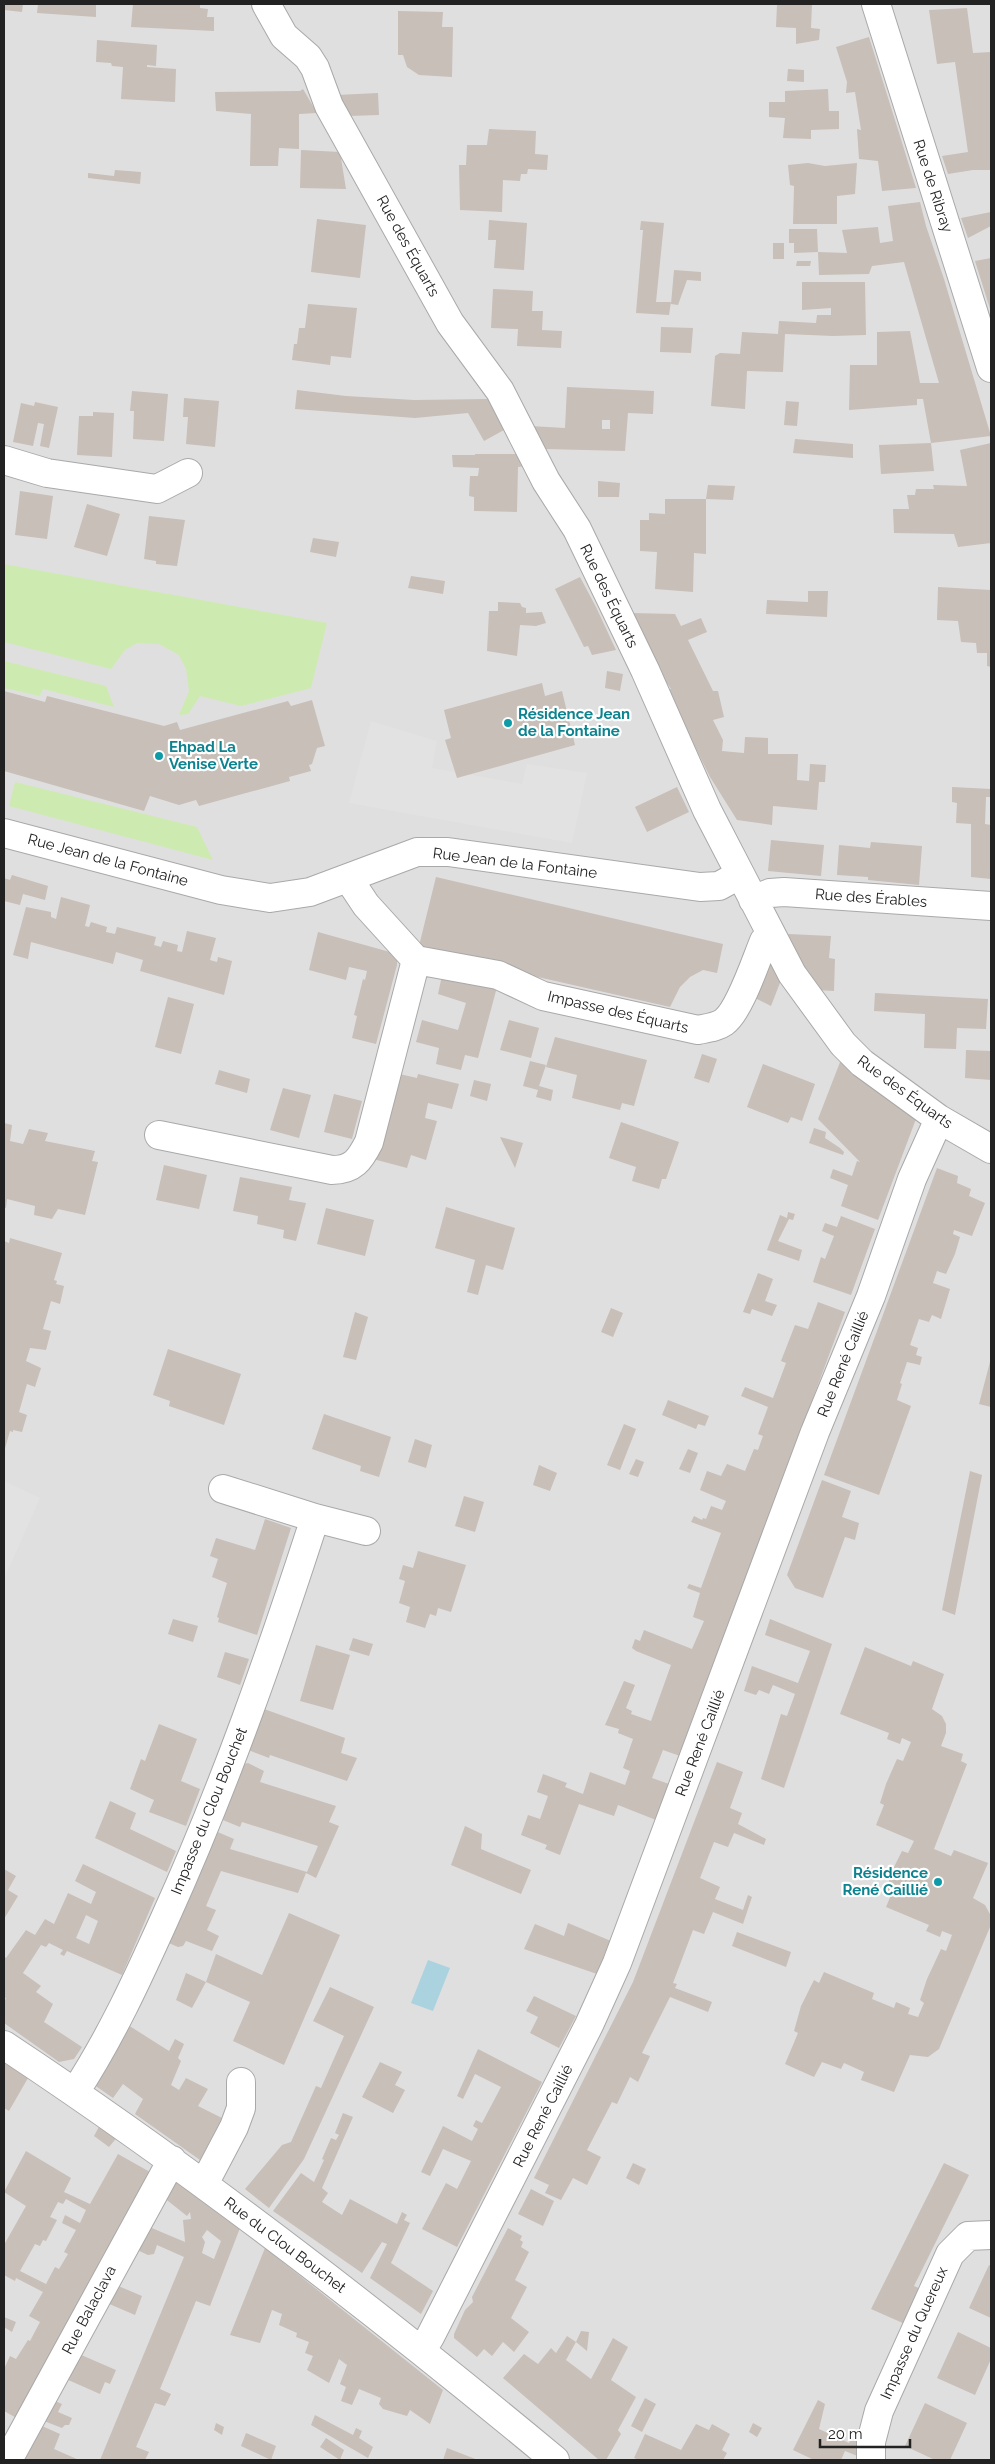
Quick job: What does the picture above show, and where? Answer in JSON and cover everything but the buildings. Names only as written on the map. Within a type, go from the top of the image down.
[{"type":"street","name":"Rue des Équarts","points":[[266,4],[284,36],[308,57],[316,68],[329,106],[450,322],[462,342],[491,375],[546,481],[577,529],[645,670],[707,810],[739,875],[796,981],[843,1044],[862,1063],[939,1119],[991,1149]]},
{"type":"street","name":"Rue de Ribray","points":[[876,4],[984,320],[991,368]]},
{"type":"street","points":[[4,460],[47,473],[158,489],[188,473]]},
{"type":"street","name":"Rue Jean de la Fontaine","points":[[4,833],[246,896],[270,898],[310,892],[398,858],[417,852],[432,851],[700,887],[718,886],[739,875]]},
{"type":"street","points":[[159,1135],[332,1170],[353,1166],[362,1157],[369,1142],[416,960],[366,905],[348,878]]},
{"type":"street","name":"Rue des Érables","points":[[753,900],[770,893],[784,892],[991,906]]},
{"type":"street","name":"Impasse des Équarts","points":[[416,960],[498,975],[544,996],[698,1030],[714,1027],[726,1021],[736,1007],[764,941],[771,934]]},
{"type":"street","name":"Rue René Caillié","points":[[422,2350],[562,2077],[617,1963],[815,1432],[870,1296],[912,1179],[939,1119]]},
{"type":"street","points":[[223,1489],[315,1518],[366,1531]]},
{"type":"street","name":"Impasse du Clou Bouchet","points":[[75,2092],[110,2034],[188,1866],[266,1666],[315,1518]]},
{"type":"street","name":"Rue du Clou Bouchet","points":[[4,2045],[75,2092],[204,2184],[422,2350],[555,2460]]},
{"type":"street","points":[[204,2184],[234,2127],[241,2108],[241,2082]]},
{"type":"street","name":"Rue Balaclava","points":[[8,2460],[172,2160]]},
{"type":"street","name":"Impasse du Quereux","points":[[871,2460],[871,2442],[879,2411],[950,2254],[968,2236],[991,2235]]},
{"type":"shaded area","points":[[4,4],[991,4],[991,2460],[4,2460]]},
{"type":"shaded area","points":[[371,721],[437,741],[432,768],[522,784],[527,764],[587,773],[572,843],[349,803]]},
{"type":"shaded area","points":[[4,1481],[40,1498],[4,1579]]},
{"type":"green space","points":[[4,564],[327,623],[311,688],[241,706],[200,696],[188,714],[179,715],[189,691],[186,669],[179,655],[159,644],[137,643],[125,650],[111,669],[4,642]]},
{"type":"green space","points":[[4,661],[106,686],[114,707],[43,689],[40,696],[4,688]]},
{"type":"green space","points":[[15,782],[197,827],[213,860],[9,806]]},
{"type":"water","points":[[428,1960],[450,1968],[433,2011],[411,2003]]},
{"type":"place","name":"Résidence Jean de la Fontaine","points":[[508,723]]},
{"type":"place","name":"Ehpad La Venise Verte","points":[[159,756]]},
{"type":"place","name":"Résidence René Caillié","points":[[938,1882]]}]
